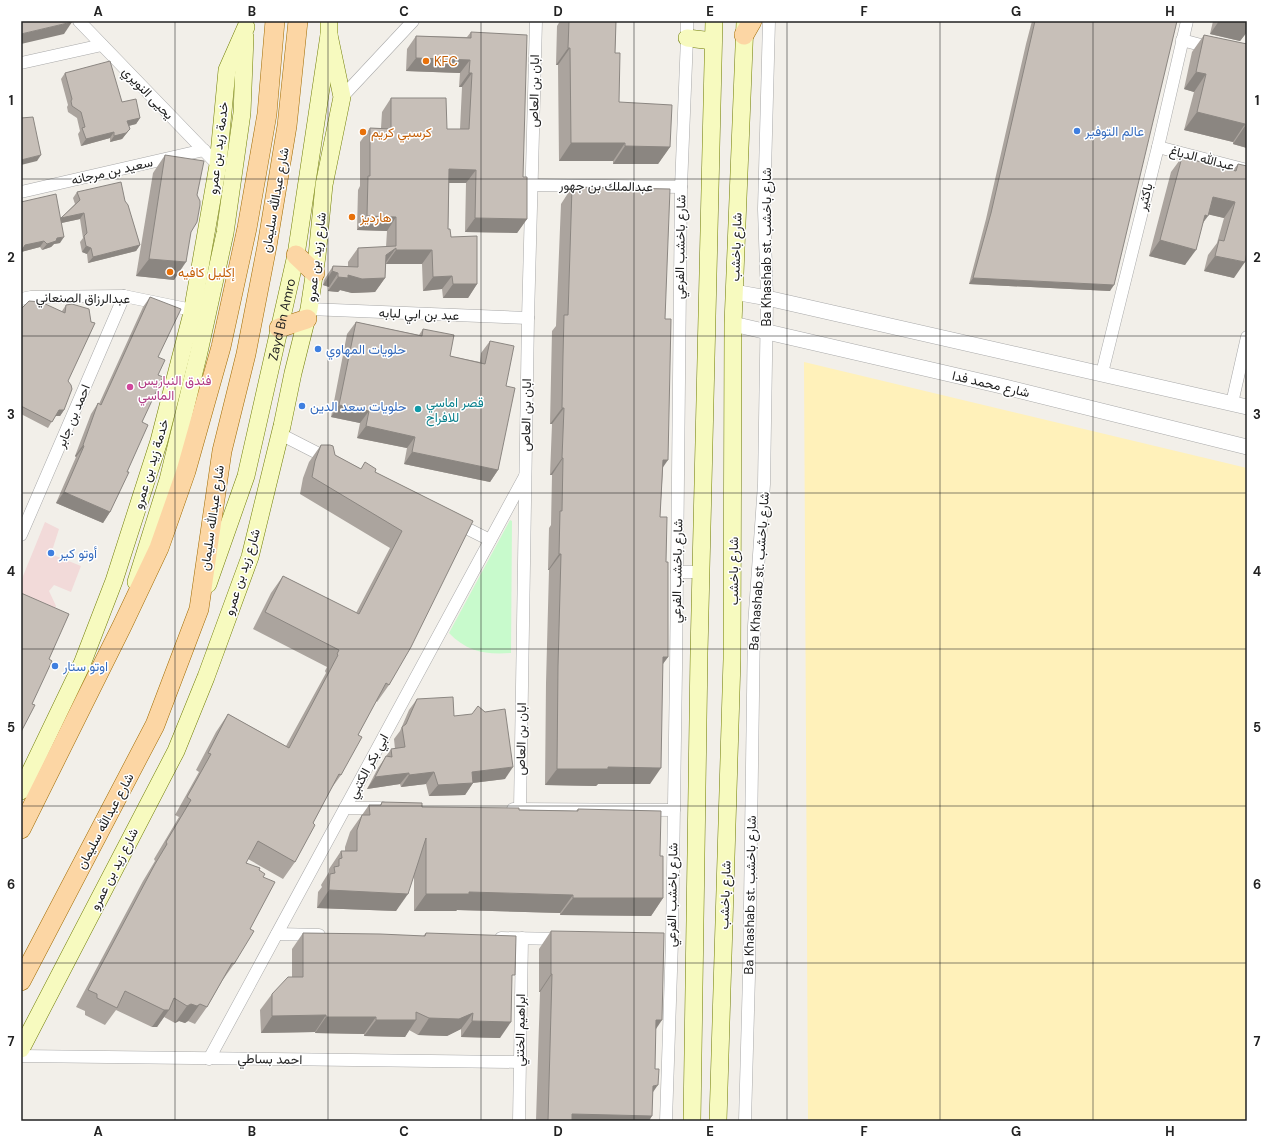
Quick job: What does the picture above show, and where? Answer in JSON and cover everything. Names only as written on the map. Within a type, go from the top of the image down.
[{"type":"main road","name":"شارع عبدالله سليمان","points":[[21,829],[159,548],[186,471],[221,346],[247,228],[267,114],[275,21]]},
{"type":"main road","name":"شارع عبدالله سليمان","points":[[21,981],[155,725],[199,609],[222,451],[246,354],[267,246],[287,126],[298,21]]},
{"type":"main road","points":[[692,1121],[701,572],[714,21]]},
{"type":"main road","points":[[122,626],[168,480],[200,352],[223,240],[242,113],[246,24]]},
{"type":"main road","name":"خدمة زيد بن عمرو","points":[[21,791],[82,664],[114,581],[158,441],[192,310],[218,165],[227,70],[246,24]]},
{"type":"main road","name":"شارع باخشب","points":[[718,1121],[732,659],[733,324],[747,26]]},
{"type":"main road","name":"شارع زيد بن عمرو","points":[[21,1049],[176,750],[206,677],[250,557],[308,314],[315,273],[324,185],[342,97],[329,28]]},
{"type":"main road","name":"Zayd Bn Amro","points":[[199,609],[246,476],[296,255],[329,28]]},
{"type":"main road","points":[[687,38],[713,40]]},
{"type":"main road","points":[[296,255],[315,273]]},
{"type":"main road","points":[[279,328],[308,314]]},
{"type":"street","name":"يحيى النويري","points":[[79,21],[218,165]]},
{"type":"street","points":[[342,97],[413,21]]},
{"type":"street","name":"ابان بن العاص","points":[[520,809],[528,318],[536,21]]},
{"type":"street","name":"شارع باخشب الفرعي","points":[[666,1121],[668,941],[674,810],[681,187],[687,21]]},
{"type":"street","name":"Ba Khashab st. شارع باخشب","points":[[745,1121],[754,626],[764,484],[767,298],[764,209],[769,21]]},
{"type":"street","name":"باكثير","points":[[1102,373],[1158,147],[1187,21]]},
{"type":"street","points":[[1182,40],[1225,51]]},
{"type":"street","points":[[21,63],[102,45]]},
{"type":"street","name":"عبدالله الدباغ","points":[[1158,147],[1247,170]]},
{"type":"street","name":"سعيد بن مرجانه","points":[[21,192],[204,150]]},
{"type":"street","name":"عبدالملك بن جهور","points":[[532,184],[681,187]]},
{"type":"street","points":[[734,292],[767,298],[1102,373],[1247,407]]},
{"type":"street","name":"عبدالرزاق الصنعاني","points":[[21,299],[31,296],[124,296],[192,310]]},
{"type":"street","name":"احمد بن جابر","points":[[21,535],[124,296]]},
{"type":"street","name":"عبد بن ابي لبابه","points":[[308,314],[528,318]]},
{"type":"street","name":"شارع محمد فدا","points":[[733,324],[997,385],[1247,446]]},
{"type":"street","points":[[1232,403],[1247,337]]},
{"type":"street","points":[[280,434],[343,466]]},
{"type":"street","name":"ابي بكر الكتبي","points":[[210,1058],[526,474]]},
{"type":"street","points":[[448,519],[490,540]]},
{"type":"street","points":[[677,572],[701,572]]},
{"type":"street","points":[[345,808],[393,808]]},
{"type":"street","points":[[504,809],[674,810]]},
{"type":"street","points":[[277,934],[332,935]]},
{"type":"street","points":[[490,938],[577,939]]},
{"type":"street","name":"ابراهيم الختني","points":[[519,1121],[522,938]]},
{"type":"street","name":"احمد بساطي","points":[[21,1056],[520,1062]]},
{"type":"shaded area","points":[[45,522],[59,529],[51,554],[81,566],[71,592],[54,585],[49,591],[56,606],[53,613],[21,599],[21,581]]},
{"type":"sand","points":[[804,362],[1247,468],[1247,1121],[808,1121]]},
{"type":"green space","points":[[510,520],[512,521],[511,653],[486,653],[470,648],[449,633]]},
{"type":"building","points":[[21,21],[73,21],[21,34]]},
{"type":"building","points":[[569,21],[616,21],[615,53],[620,53],[619,102],[672,105],[670,147],[625,146],[625,143],[571,143],[570,48],[568,48]]},
{"type":"building","name":"عالم التوفير","points":[[1035,21],[1177,21],[1114,285],[973,278],[991,213]]},
{"type":"building","points":[[471,32],[527,35],[523,177],[527,177],[527,219],[475,218],[476,170],[449,169],[448,229],[450,229],[451,237],[477,236],[477,284],[453,284],[452,276],[433,277],[432,250],[396,250],[396,248],[386,255],[385,278],[362,279],[348,275],[348,278],[338,277],[338,273],[332,271],[333,266],[358,267],[358,248],[396,246],[396,217],[367,216],[368,176],[370,176],[370,128],[391,129],[391,98],[446,98],[447,129],[469,129],[472,73],[469,73],[470,60],[416,58],[416,36],[471,38]]},
{"type":"building","points":[[1204,35],[1247,44],[1247,127],[1245,124],[1197,112],[1206,74],[1196,72]]},
{"type":"building","points":[[110,61],[122,102],[136,99],[140,118],[127,121],[130,129],[126,133],[114,136],[114,132],[86,139],[82,128],[85,127],[81,112],[72,106],[72,99],[65,73]]},
{"type":"building","points":[[33,117],[41,155],[21,160],[21,118]]},
{"type":"building","points":[[165,155],[204,161],[197,195],[200,205],[197,222],[191,232],[186,262],[149,259]]},
{"type":"building","points":[[1182,157],[1236,171],[1238,164],[1247,166],[1247,252],[1245,262],[1215,256],[1219,240],[1224,241],[1235,202],[1213,197],[1208,216],[1205,215],[1196,250],[1160,240]]},
{"type":"building","points":[[121,182],[125,201],[128,205],[140,245],[93,257],[91,248],[86,246],[84,236],[87,233],[84,213],[61,218],[80,200],[77,192]]},
{"type":"building","points":[[572,187],[670,189],[665,319],[671,319],[668,460],[663,460],[660,517],[667,517],[666,562],[668,562],[668,657],[663,657],[661,768],[608,767],[608,769],[557,769],[561,554],[559,554],[560,511],[562,511],[564,408],[562,408],[564,315],[568,315]]},
{"type":"building","points":[[56,194],[64,237],[57,238],[56,241],[47,244],[44,241],[25,245],[21,250],[21,202]]},
{"type":"building","points":[[150,297],[181,309],[158,357],[165,360],[158,375],[163,377],[142,422],[148,425],[127,472],[129,472],[110,512],[64,492],[84,446],[83,445],[98,403],[101,405]]},
{"type":"building","points":[[29,301],[41,302],[65,313],[66,305],[72,304],[89,309],[91,322],[95,323],[68,381],[72,389],[64,410],[59,410],[52,422],[21,406],[21,309]]},
{"type":"building","name":"قصر اماسي للافراح","points":[[356,322],[422,336],[423,329],[454,335],[450,356],[485,364],[490,341],[514,346],[506,386],[515,388],[498,470],[412,452],[415,437],[366,426],[369,411],[339,405]]},
{"type":"building","points":[[321,445],[333,446],[335,455],[361,469],[365,462],[376,469],[375,472],[473,521],[411,647],[389,685],[386,683],[358,735],[362,737],[341,775],[339,774],[313,823],[315,825],[295,862],[258,841],[246,863],[260,868],[259,870],[265,874],[263,877],[275,882],[250,929],[254,931],[234,964],[232,963],[207,1007],[200,1004],[197,1006],[191,1004],[187,1006],[174,998],[169,1010],[164,1010],[125,991],[117,1008],[97,998],[97,994],[88,990],[167,844],[166,842],[191,800],[187,797],[211,754],[208,753],[228,714],[289,748],[338,655],[339,650],[265,612],[283,576],[359,614],[402,531],[312,477],[315,461]]},
{"type":"building","points":[[21,593],[69,614],[49,659],[52,661],[32,704],[35,705],[21,732]]},
{"type":"building","points":[[453,697],[454,716],[472,714],[478,706],[485,712],[505,709],[513,767],[472,772],[473,783],[438,785],[434,772],[375,777],[386,756],[392,757],[391,749],[405,747],[402,727],[406,724],[417,699]]},
{"type":"building","points":[[382,802],[422,803],[422,807],[519,808],[519,810],[578,811],[578,809],[661,811],[660,856],[663,856],[663,898],[573,898],[573,895],[469,892],[469,894],[426,894],[426,838],[408,894],[329,890],[330,874],[335,873],[334,867],[339,866],[339,859],[342,858],[341,851],[357,851],[357,830],[362,815],[370,815],[369,805],[381,805]]},
{"type":"building","points":[[551,931],[664,933],[662,1020],[656,1020],[655,1069],[659,1069],[658,1085],[653,1086],[652,1116],[572,1114],[572,1121],[548,1121],[552,974]]},
{"type":"building","points":[[303,933],[425,936],[426,933],[516,936],[515,975],[512,975],[511,1022],[472,1021],[473,1013],[459,1019],[429,1018],[416,1012],[416,1020],[376,1020],[376,1017],[326,1017],[326,1015],[272,1016],[272,994],[288,977],[303,977]]},
{"type":"place","name":"KFC","points":[[426,61]]},
{"type":"place","name":"عالم التوفير","points":[[1077,131]]},
{"type":"place","name":"كرسبي كريم","points":[[363,132]]},
{"type":"place","name":"هارديز","points":[[352,217]]},
{"type":"place","name":"إكليل كافيه","points":[[170,272]]},
{"type":"place","name":"حلويات المهاوي","points":[[318,349]]},
{"type":"place","name":"فندق النباريس الماسي","points":[[130,387]]},
{"type":"place","name":"حلويات سعد الدين","points":[[302,406]]},
{"type":"place","name":"قصر اماسي للافراح","points":[[418,409]]},
{"type":"place","name":"أوتو كير","points":[[51,553]]},
{"type":"place","name":"اوتو ستار","points":[[55,666]]}]
